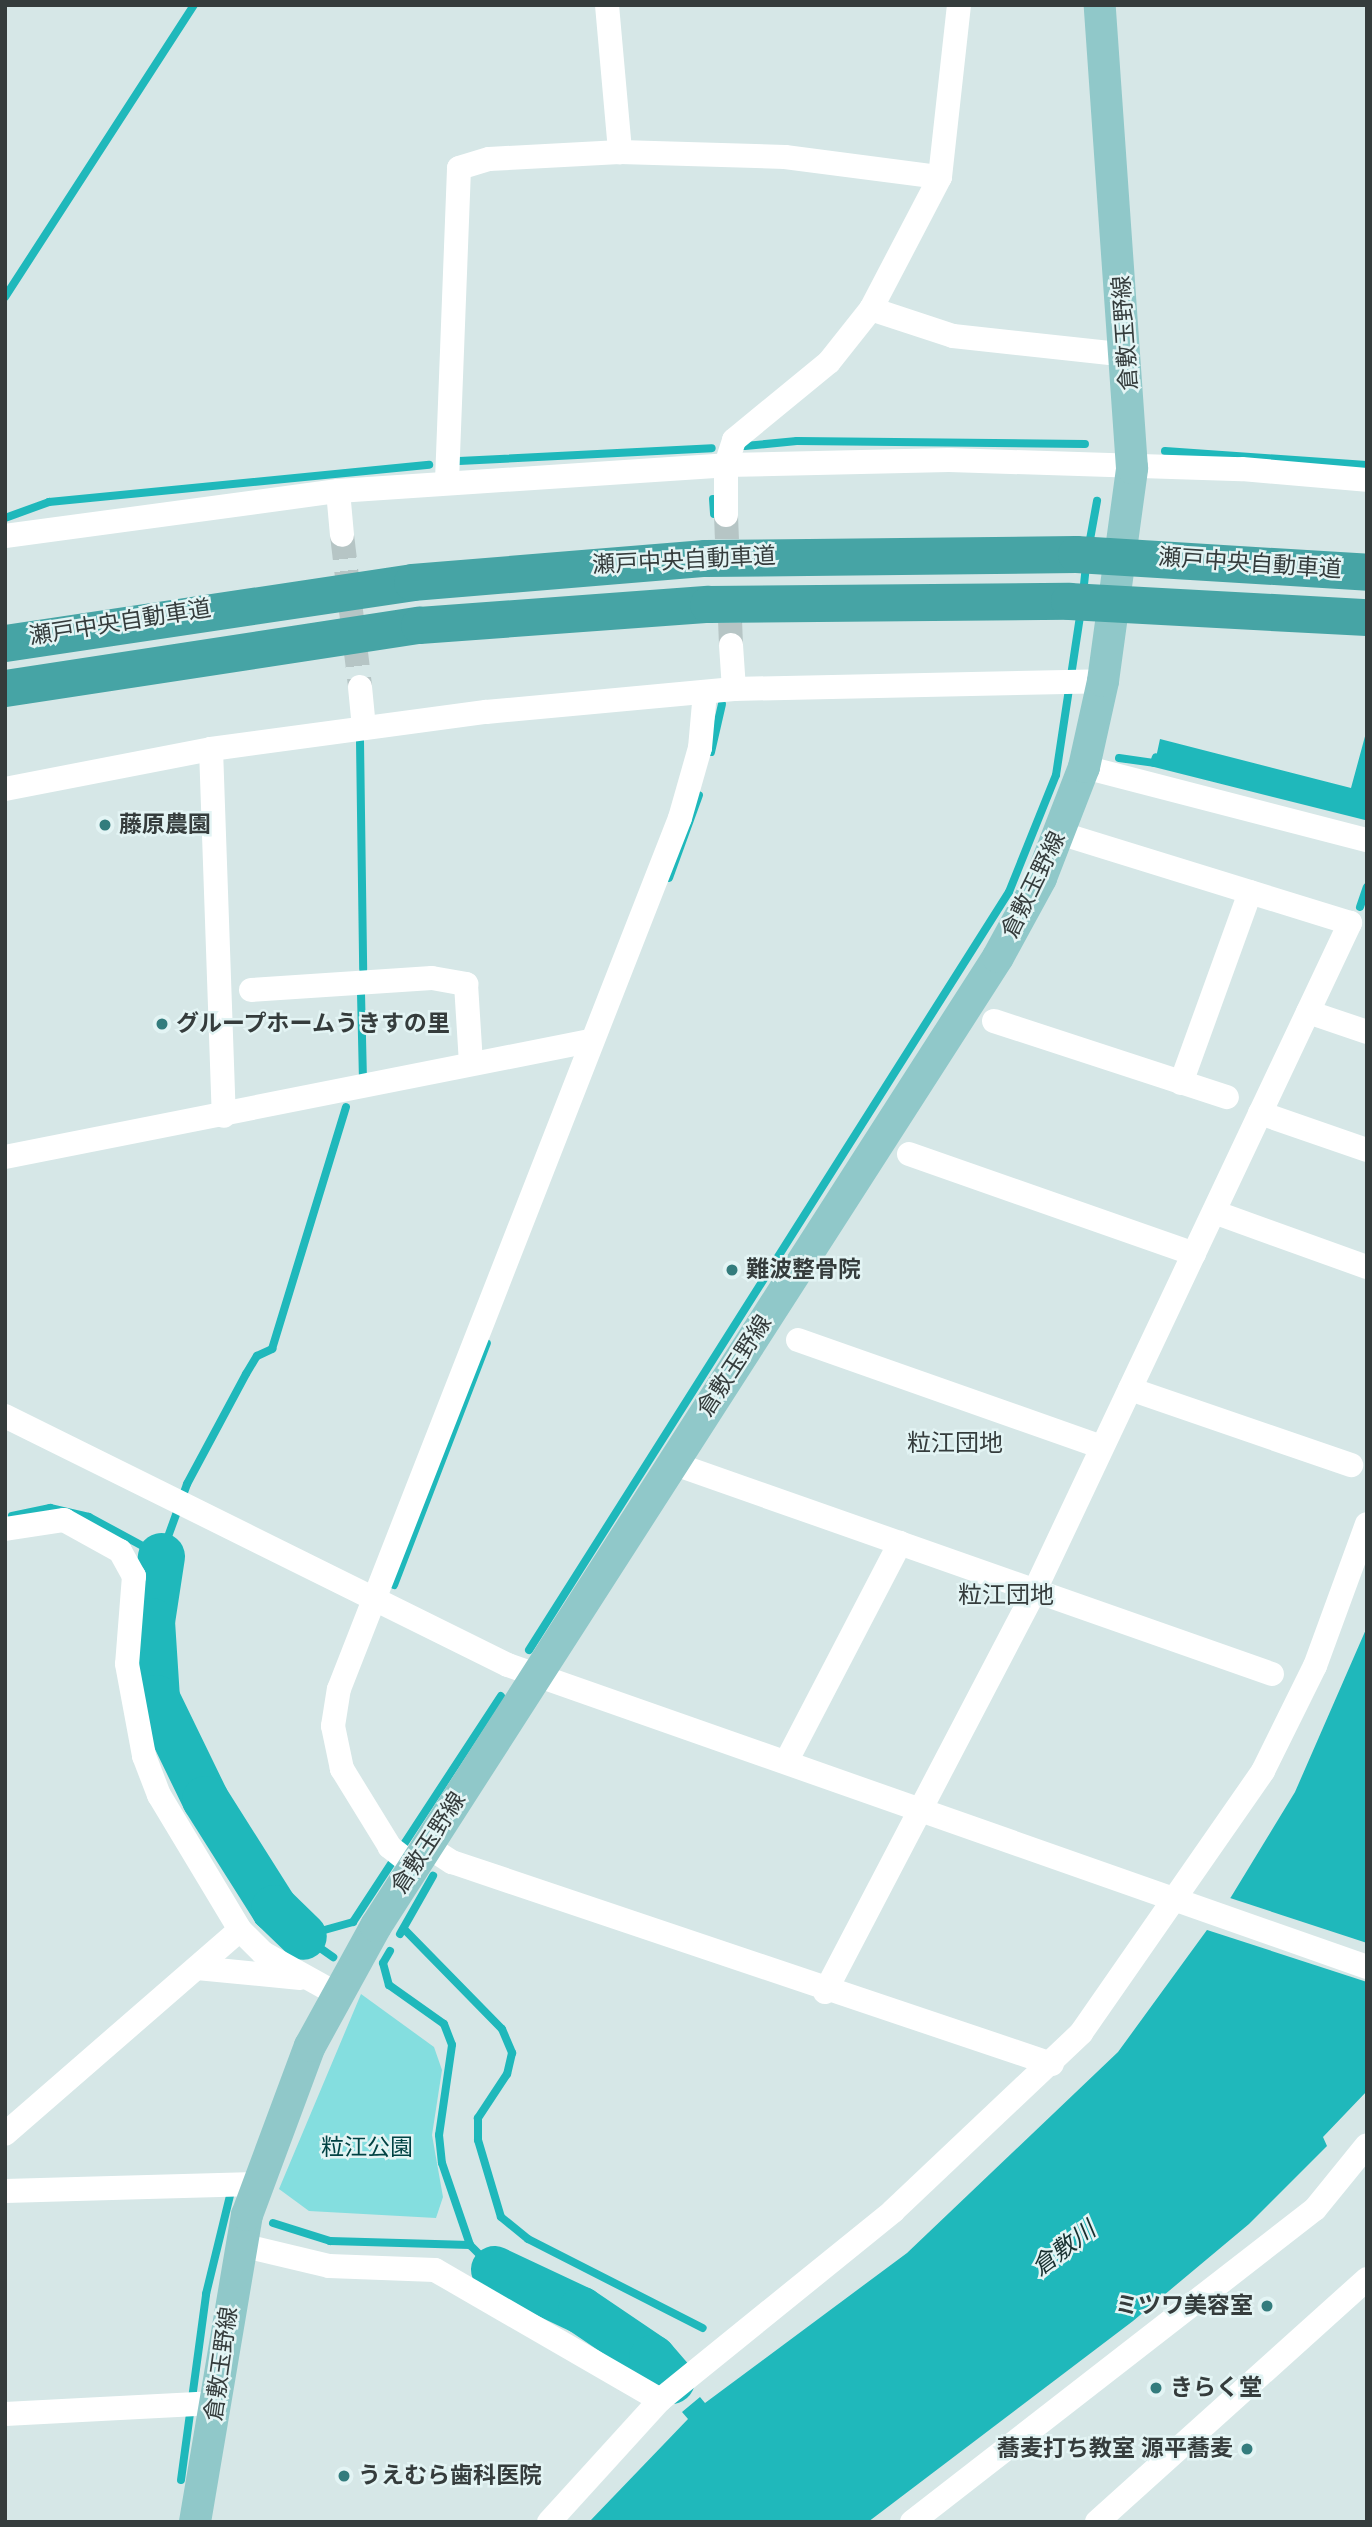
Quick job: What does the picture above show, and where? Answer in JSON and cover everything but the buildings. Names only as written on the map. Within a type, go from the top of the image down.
[{"type":"highway","name":"瀬戸中央自動車道","points":[[5,643],[237,604],[554,569],[810,555],[1076,554],[1367,572]]},
{"type":"highway","name":"瀬戸中央自動車道","points":[[5,688],[243,648],[558,613],[839,599],[1069,601],[1367,617]]},
{"type":"main road","name":"倉敷玉野線","points":[[195,2522],[203,2490],[200,2404],[241,2245],[239,2185],[283,2105],[408,1854],[538,1676],[998,957],[1060,833],[1084,766],[1132,468],[1128,355],[1100,5]]},
{"type":"street","points":[[607,5],[620,152]]},
{"type":"street","points":[[726,515],[726,465],[734,440],[829,362],[871,309],[940,177],[959,5]]},
{"type":"street","points":[[447,481],[459,168],[489,159],[620,152],[785,157],[940,177]]},
{"type":"street","points":[[871,309],[953,336],[1128,355]]},
{"type":"street","points":[[5,536],[338,491],[447,481],[726,465],[948,460],[1367,480]]},
{"type":"street","points":[[338,491],[342,535]]},
{"type":"street","points":[[731,645],[734,689]]},
{"type":"street","points":[[5,789],[211,749],[364,728],[734,689],[1062,677],[1096,680]]},
{"type":"street","points":[[360,687],[364,728]]},
{"type":"street","points":[[705,692],[700,748],[680,818],[590,1041],[339,1689],[333,1726],[342,1769],[408,1854],[452,1862],[825,1992],[1052,2064]]},
{"type":"street","points":[[211,749],[224,1116]]},
{"type":"street","points":[[1084,766],[1367,840]]},
{"type":"street","points":[[825,1992],[1035,1590],[1350,923],[1060,833]]},
{"type":"street","points":[[1181,1083],[1250,892]]},
{"type":"street","points":[[251,990],[432,978],[466,984],[471,1063]]},
{"type":"street","points":[[1308,1012],[1367,1031]]},
{"type":"street","points":[[993,1021],[1227,1097]]},
{"type":"street","points":[[5,1157],[224,1116],[471,1063],[590,1041]]},
{"type":"street","points":[[1260,1113],[1367,1150]]},
{"type":"street","points":[[908,1154],[1194,1254]]},
{"type":"street","points":[[1214,1212],[1367,1267]]},
{"type":"street","points":[[798,1340],[1102,1447]]},
{"type":"street","points":[[1130,1389],[1351,1465]]},
{"type":"street","points":[[5,1416],[374,1602],[538,1676],[920,1808],[1180,1904],[1367,1967]]},
{"type":"street","points":[[672,1463],[1272,1674]]},
{"type":"street","points":[[5,1529],[64,1520],[120,1551],[134,1576],[127,1664],[144,1756],[166,1807],[240,1930],[263,1953],[337,1994]]},
{"type":"street","points":[[549,2522],[660,2400],[893,2211],[1052,2064],[1117,1987],[1180,1904],[1263,1772],[1315,1666],[1367,1524]]},
{"type":"street","points":[[786,1762],[900,1543]]},
{"type":"street","points":[[5,2134],[205,1970],[240,1930]]},
{"type":"street","points":[[205,1970],[309,1979]]},
{"type":"street","points":[[912,2522],[1315,2208],[1367,2145]]},
{"type":"street","points":[[5,2191],[239,2185]]},
{"type":"street","points":[[241,2245],[329,2266],[435,2270],[660,2400]]},
{"type":"street","points":[[1097,2522],[1367,2279]]},
{"type":"street","points":[[5,2414],[200,2404]]},
{"type":"street","points":[[203,2490],[203,2522]]},
{"type":"street","points":[[1105,2522],[1113,2522]]},
{"type":"green space","name":"粒江公園","points":[[361,1994],[434,2047],[442,2070],[432,2135],[443,2197],[436,2218],[309,2211],[279,2189]]},
{"type":"water","points":[[1367,729],[1365,820],[1154,767],[1160,739],[1351,788]]},
{"type":"water","name":"倉敷川","points":[[1367,1627],[1367,2091],[1323,2137],[1327,2146],[1249,2224],[1133,2321],[868,2522],[589,2522],[688,2419],[682,2412],[700,2397],[705,2403],[907,2253],[1118,2052],[1231,1897],[1295,1792]]},
{"type":"pier","points":[[1227,1897],[1367,1943],[1367,1982],[1204,1929]]},
{"type":"waterway","points":[[5,297],[194,5]]},
{"type":"waterway","points":[[745,446],[797,441],[1085,444]]},
{"type":"waterway","points":[[459,461],[712,448]]},
{"type":"waterway","points":[[1165,451],[1367,465]]},
{"type":"waterway","points":[[5,518],[49,502],[429,465]]},
{"type":"waterway","points":[[713,499],[714,514]]},
{"type":"waterway","points":[[1089,545],[1097,501]]},
{"type":"waterway","points":[[1083,594],[1086,565]]},
{"type":"waterway","points":[[529,1650],[1009,892],[1056,775],[1081,610]]},
{"type":"waterway","points":[[711,752],[722,704]]},
{"type":"waterway","points":[[360,741],[363,969]]},
{"type":"waterway","points":[[1119,758],[1154,763],[1156,757]]},
{"type":"waterway","points":[[669,878],[699,795]]},
{"type":"waterway","points":[[1360,907],[1367,887]]},
{"type":"waterway","points":[[361,993],[363,1080]]},
{"type":"waterway","points":[[12,1516],[50,1508],[89,1517],[161,1556],[187,1484],[257,1356],[272,1349],[346,1107]]},
{"type":"waterway","points":[[394,1585],[487,1343]]},
{"type":"waterway","points":[[161,1556],[151,1621],[156,1698],[205,1799],[274,1908],[303,1936]]},
{"type":"waterway","points":[[303,1936],[353,1922],[501,1696]]},
{"type":"waterway","points":[[400,1934],[433,1876]]},
{"type":"waterway","points":[[259,1921],[274,1908]]},
{"type":"waterway","points":[[404,1929],[502,2029],[512,2053],[507,2074],[478,2118],[478,2140],[501,2217],[528,2239],[703,2328]]},
{"type":"waterway","points":[[303,1936],[333,1957]]},
{"type":"waterway","points":[[390,1951],[383,1963],[389,1985],[444,2024],[452,2045],[439,2135],[442,2163],[470,2245],[494,2269]]},
{"type":"waterway","points":[[181,2480],[206,2294],[232,2187]]},
{"type":"waterway","points":[[273,2223],[330,2241],[470,2245]]},
{"type":"waterway","points":[[494,2269],[581,2310],[652,2358],[671,2380]]},
{"type":"tunnel","points":[[726,515],[731,645]]},
{"type":"tunnel","points":[[342,535],[360,687]]},
{"type":"place","name":"藤原農園","points":[[105,825]]},
{"type":"place","name":"グループホームうきすの里","points":[[162,1024]]},
{"type":"place","name":"難波整骨院","points":[[732,1270]]},
{"type":"place","name":"ミツワ美容室","points":[[1267,2306]]},
{"type":"place","name":"きらく堂","points":[[1156,2388]]},
{"type":"place","name":"蕎麦打ち教室 源平蕎麦","points":[[1247,2449]]},
{"type":"place","name":"うえむら歯科医院","points":[[344,2476]]},
{"type":"district","name":"粒江団地","points":[[955,1444]]},
{"type":"district","name":"粒江団地","points":[[1006,1596]]}]
